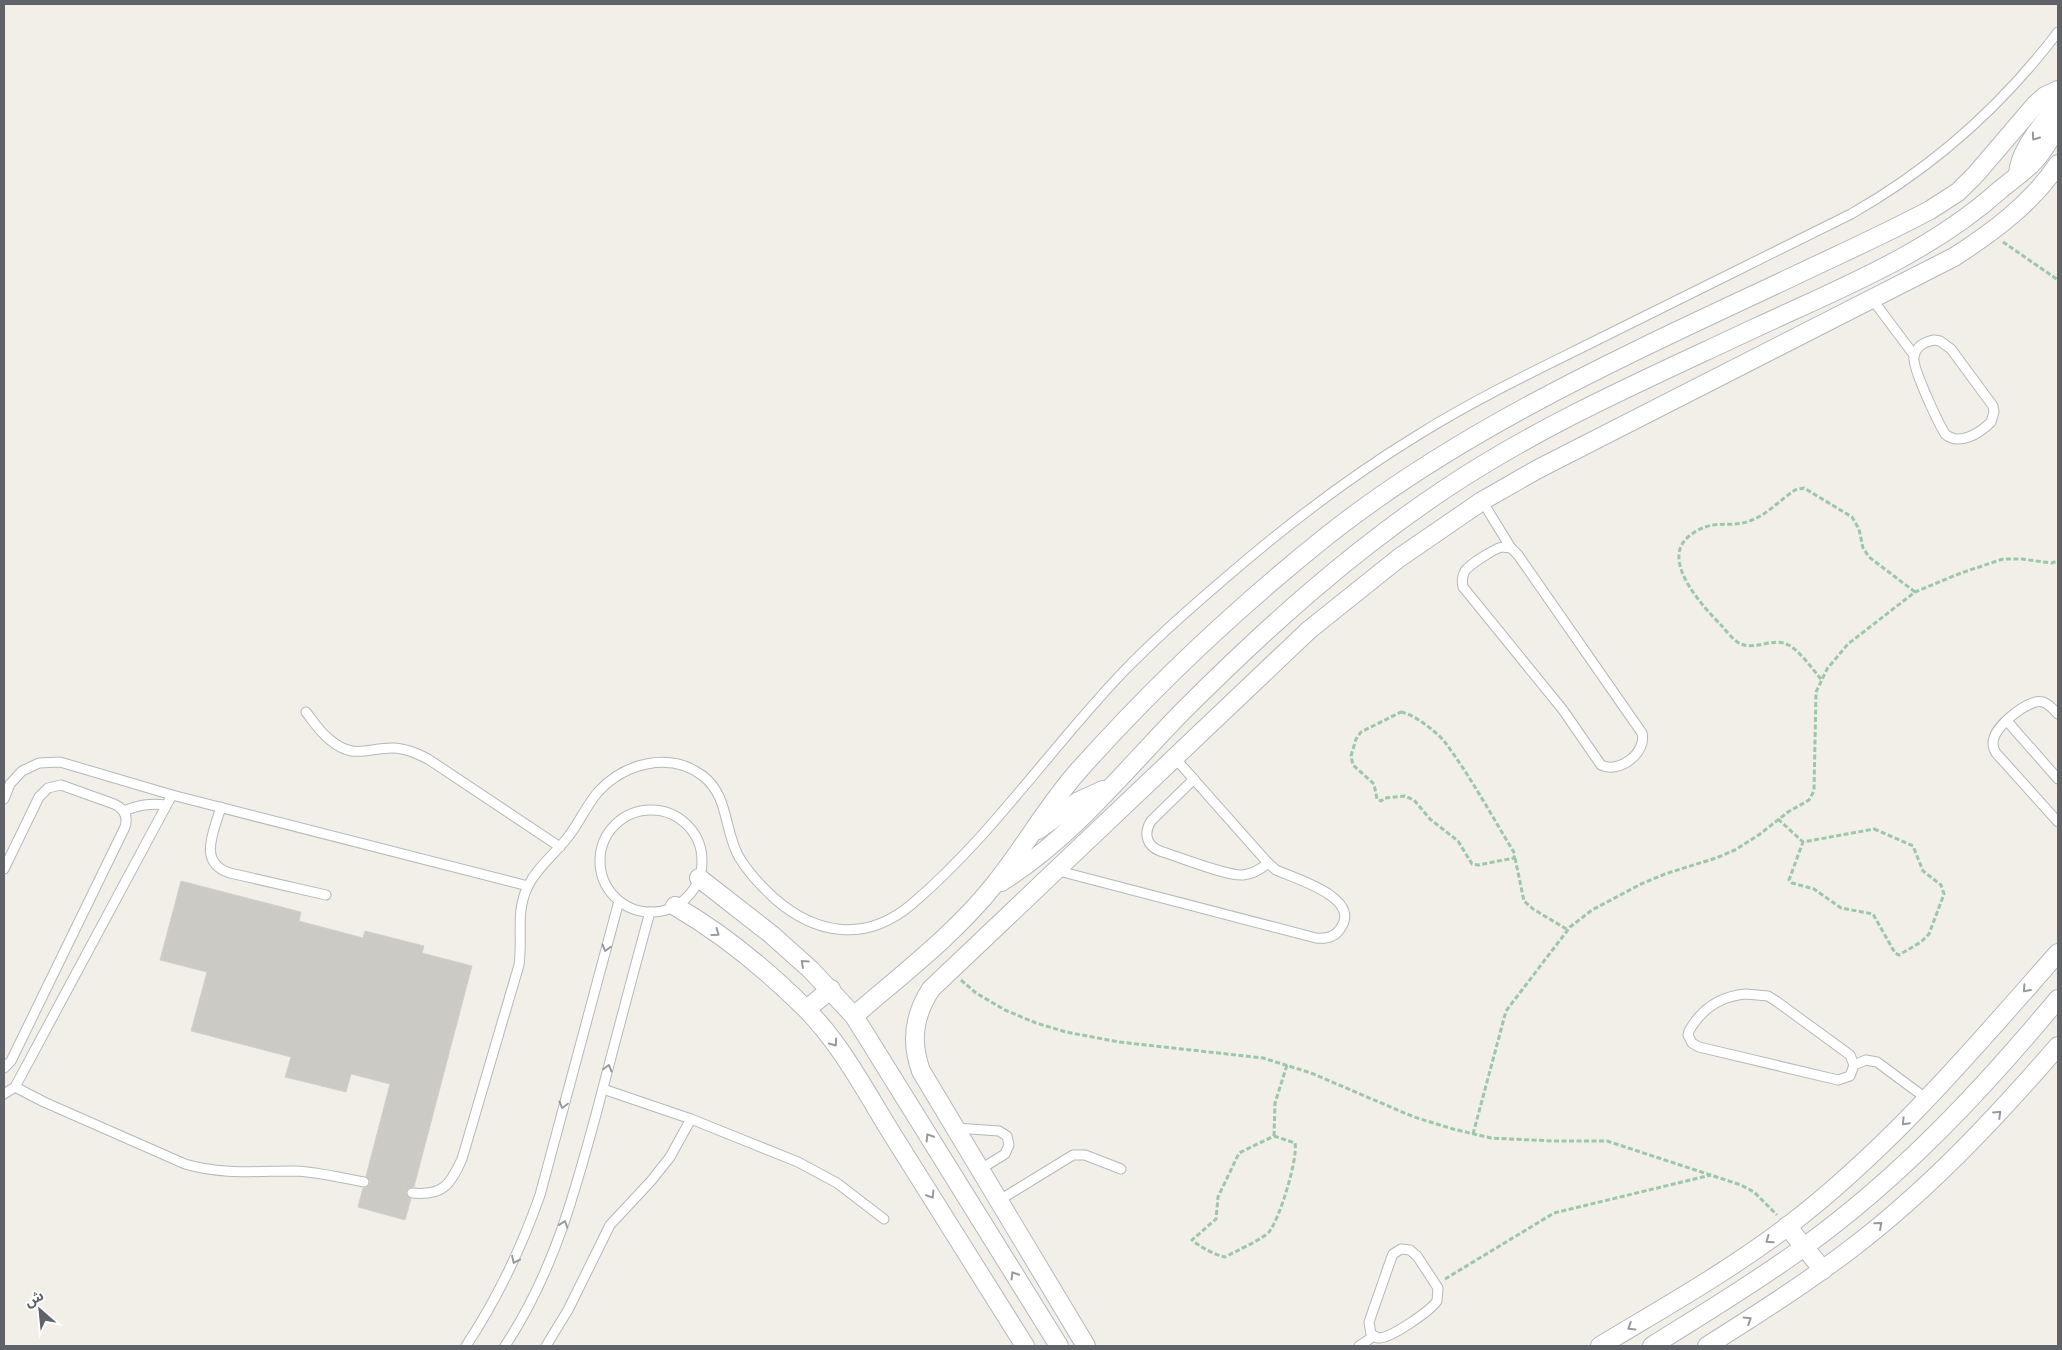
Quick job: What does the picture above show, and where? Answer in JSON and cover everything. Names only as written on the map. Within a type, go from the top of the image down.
[{"type":"street","points":[[854,1016],[929,951],[992,888],[1056,798],[1078,771],[1192,654],[1322,540],[1392,488],[1491,426],[1558,390],[1904,224],[1958,192],[2036,105],[2045,96],[2058,90]]},
{"type":"street","points":[[2018,174],[2019,164],[2028,147],[2058,103]]},
{"type":"street","points":[[992,888],[1023,868],[1051,845],[1263,633],[1348,560],[1444,490],[1525,440],[1578,411],[1884,268],[1942,236],[1975,213],[2026,169],[2039,155],[2058,126]]},
{"type":"street","points":[[1086,1346],[921,1071],[914,1045],[916,1020],[924,998],[931,989],[1309,630],[1399,558],[1482,502],[1538,469],[1954,258],[1990,233],[2027,201],[2050,176],[2058,164]]},
{"type":"street","points":[[1958,192],[1990,233]]},
{"type":"street","points":[[1030,835],[1077,802],[1108,789]]},
{"type":"street","points":[[699,878],[772,935],[831,989],[854,1016],[1059,1346]]},
{"type":"street","points":[[675,906],[710,928],[756,963],[807,1009],[822,1027],[859,1080],[1025,1346]]},
{"type":"street","points":[[929,951],[949,970]]},
{"type":"street","points":[[1600,1346],[1724,1270],[1787,1226],[1887,1141],[2058,953]]},
{"type":"street","points":[[807,1009],[831,989]]},
{"type":"street","points":[[1652,1346],[1804,1247],[1875,1190],[1936,1135],[1986,1083],[2058,999]]},
{"type":"street","points":[[1707,1346],[1791,1293],[1823,1270],[1921,1189],[2010,1102],[2058,1046]]},
{"type":"street","points":[[1787,1226],[1823,1270]]},
{"type":"street","points":[[1030,1300],[1066,1315]]},
{"type":"lane","points":[[412,1193],[428,1195],[442,1189],[453,1178],[462,1159],[519,965],[521,949],[519,918],[528,886],[542,865],[560,847],[594,796],[618,776],[632,769],[653,763],[678,764],[700,774],[718,791],[733,845],[740,859],[764,888],[798,916],[832,930],[862,928],[890,919],[912,904],[972,845],[1124,671],[1225,579],[1324,499],[1374,463],[1462,409],[1851,214],[1887,194],[1921,170],[1995,105],[2058,32]]},
{"type":"lane","points":[[1872,299],[1914,355],[1915,368],[1945,434],[1949,438],[1960,440],[1991,422],[1994,412],[1993,406],[1946,345],[1940,341],[1928,341],[1917,349],[1914,355]]},
{"type":"lane","points":[[1482,502],[1511,548],[1518,555],[1642,734],[1643,744],[1640,749],[1620,766],[1611,768],[1602,765],[1563,710],[1463,587],[1463,576],[1469,567],[1498,548],[1511,548]]},
{"type":"lane","points":[[2058,714],[2043,702],[2031,702],[1996,732],[1993,743],[1996,753],[2058,822]]},
{"type":"lane","points":[[306,712],[328,738],[348,750],[371,752],[395,748],[412,751],[428,759],[560,847]]},
{"type":"lane","points":[[2007,721],[2058,779]]},
{"type":"lane","points":[[1055,870],[1316,938],[1323,939],[1336,934],[1343,924],[1345,917],[1338,899],[1276,870],[1174,757]]},
{"type":"lane","points":[[4,799],[10,784],[22,771],[39,763],[60,762],[221,808],[528,886]]},
{"type":"lane","points":[[1194,779],[1148,826],[1146,836],[1151,846],[1160,852],[1234,874],[1256,872],[1268,863]]},
{"type":"lane","points":[[4,869],[39,797],[48,788],[61,785],[114,804],[124,811],[127,822],[125,828],[11,1061],[4,1068]]},
{"type":"lane","points":[[4,1094],[15,1087],[172,795]]},
{"type":"lane","points":[[124,811],[144,804],[166,805]]},
{"type":"lane","points":[[221,808],[210,846],[210,853],[217,867],[230,873],[326,895]]},
{"type":"lane","points":[[642,811],[663,812],[677,818],[690,828],[698,842],[702,857],[699,878],[690,894],[675,906],[663,911],[650,912],[628,907],[612,894],[604,880],[600,865],[600,854],[608,834],[622,819],[642,811]]},
{"type":"lane","points":[[466,1346],[500,1290],[515,1260],[537,1204],[619,901]]},
{"type":"lane","points":[[505,1346],[529,1305],[559,1239],[571,1205],[650,912]]},
{"type":"lane","points":[[1854,1065],[1853,1059],[1846,1051],[1776,1001],[1757,994],[1736,995],[1716,1002],[1707,1008],[1691,1027],[1688,1035],[1692,1043],[1699,1047],[1838,1080],[1850,1076],[1854,1065],[1866,1060],[1877,1062],[1927,1099]]},
{"type":"lane","points":[[15,1087],[52,1106],[185,1164],[203,1169],[239,1173],[298,1171],[364,1182]]},
{"type":"lane","points":[[603,1089],[691,1119],[818,1172],[862,1200],[884,1219]]},
{"type":"lane","points":[[546,1346],[568,1310],[610,1224],[651,1181],[670,1157],[691,1119]]},
{"type":"lane","points":[[955,1128],[998,1131],[1007,1136],[1009,1145],[1005,1154],[979,1170]]},
{"type":"lane","points":[[998,1201],[1073,1155],[1084,1155],[1121,1169]]},
{"type":"lane","points":[[1359,1346],[1374,1336],[1386,1338],[1432,1308],[1438,1301],[1438,1288],[1414,1252],[1405,1249],[1396,1251],[1390,1259],[1369,1322],[1370,1330],[1374,1336]]},
{"type":"path","points":[[1990,233],[2058,280]]},
{"type":"path","points":[[1821,679],[1786,644],[1778,642],[1748,646],[1742,644],[1733,638],[1709,614],[1690,590],[1678,557],[1678,550],[1693,532],[1707,526],[1755,520],[1796,490],[1804,488],[1852,517],[1859,529],[1863,548],[1870,557],[1914,592]]},
{"type":"path","points":[[1473,1134],[1506,1011],[1568,930],[1592,910],[1642,884],[1735,850],[1808,800],[1814,791],[1814,702],[1821,679],[1848,644],[1914,592],[1961,573],[2003,559],[2022,558],[2051,563],[2058,561]]},
{"type":"path","points":[[1515,857],[1495,862],[1472,864],[1458,842],[1430,820],[1414,800],[1405,796],[1378,800],[1374,784],[1352,762],[1351,756],[1361,732],[1401,712],[1408,714],[1438,735],[1447,744],[1515,854],[1524,900],[1528,906],[1568,930]]},
{"type":"path","points":[[1778,819],[1803,842]]},
{"type":"path","points":[[1870,829],[1878,830],[1913,846],[1923,871],[1944,890],[1944,898],[1929,934],[1921,942],[1897,954],[1873,914],[1841,908],[1814,889],[1792,883],[1789,877],[1803,842],[1870,829]]},
{"type":"path","points":[[949,970],[990,1002],[1020,1017],[1052,1028],[1119,1042],[1238,1055],[1287,1064],[1414,1116],[1491,1138],[1607,1141],[1741,1185],[1754,1192],[1766,1202],[1787,1226]]},
{"type":"path","points":[[1274,1136],[1274,1103],[1287,1064]]},
{"type":"path","points":[[1274,1136],[1294,1143],[1296,1152],[1283,1201],[1268,1232],[1225,1257],[1216,1255],[1197,1244],[1192,1240],[1216,1219],[1218,1197],[1239,1153],[1274,1136]]},
{"type":"path","points":[[1435,1284],[1554,1214],[1712,1175]]},
{"type":"building","points":[[181,881],[301,912],[299,921],[363,938],[365,931],[424,946],[422,953],[472,966],[414,1187],[409,1188],[406,1192],[407,1196],[411,1199],[405,1220],[358,1207],[363,1188],[370,1184],[370,1180],[366,1176],[390,1084],[351,1074],[346,1092],[285,1077],[291,1057],[191,1031],[207,972],[160,960]]}]
